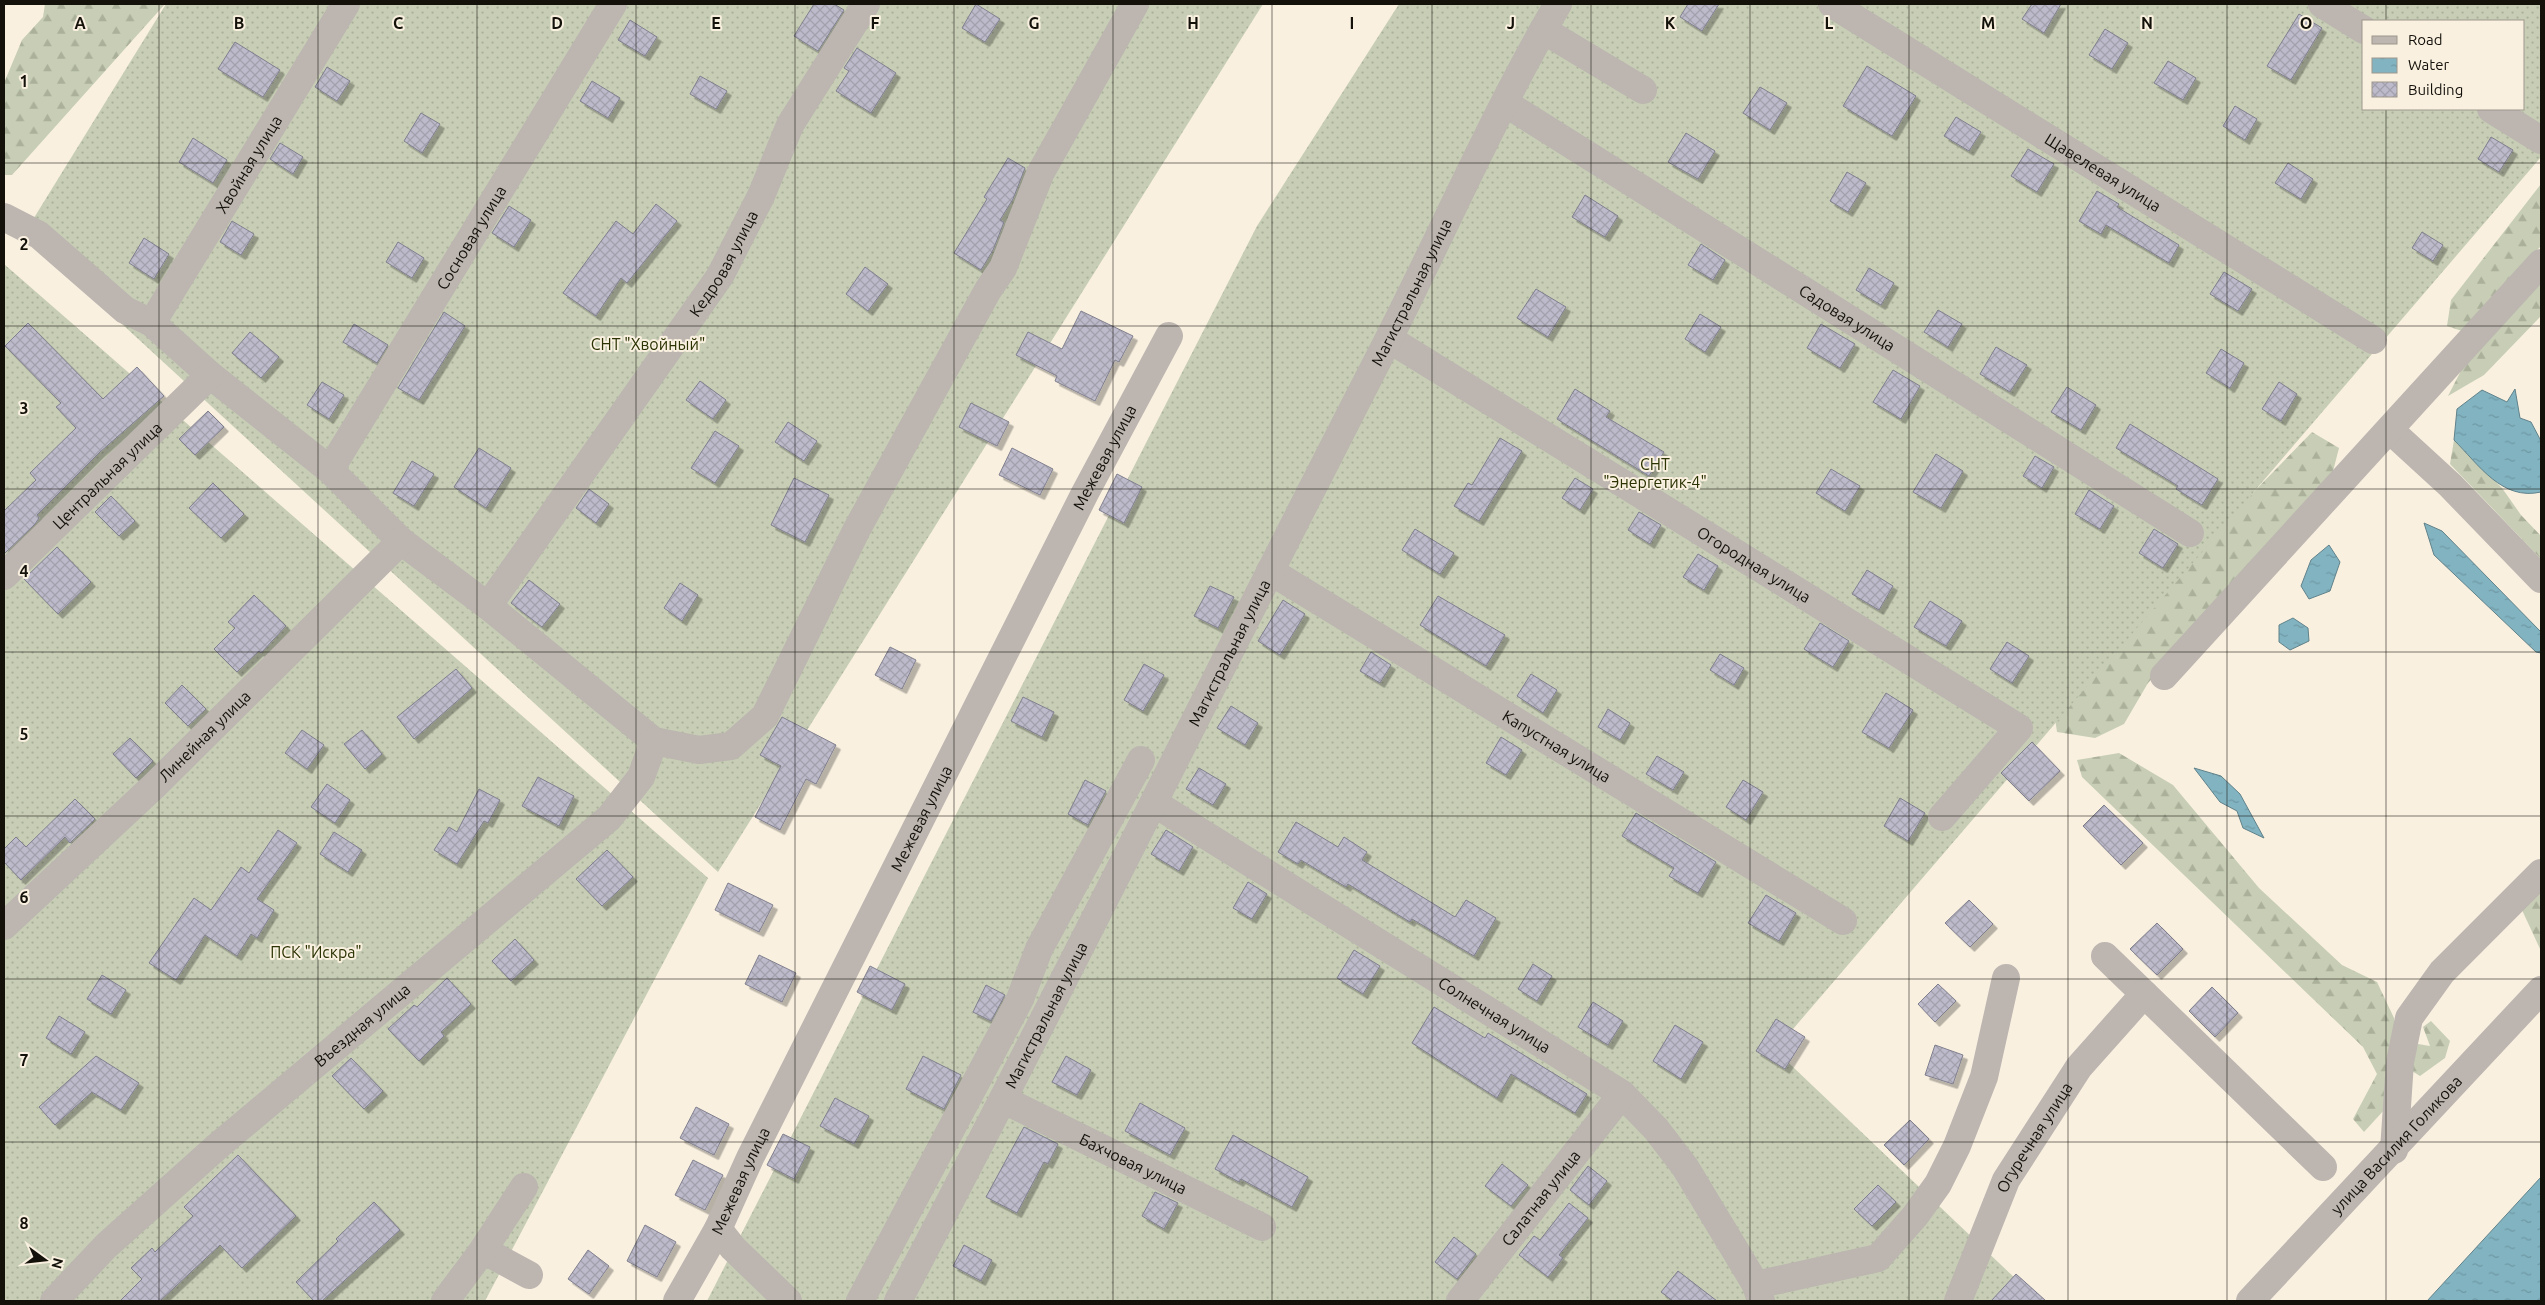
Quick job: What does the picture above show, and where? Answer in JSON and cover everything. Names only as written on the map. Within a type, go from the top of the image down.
[{"type":"street","name":"Хвойная улица","points":[[152,323],[346,4]]},
{"type":"street","name":"Сосновая улица","points":[[330,470],[613,4]]},
{"type":"street","name":"Кедровая улица","points":[[488,606],[720,276],[761,196],[790,126],[866,4]]},
{"type":"street","points":[[4,217],[39,235],[125,310],[152,323],[210,375],[330,470],[401,541],[488,606],[654,741],[699,750],[731,746],[765,716],[857,529],[983,298],[1003,268],[1040,174],[1136,4]]},
{"type":"street","name":"Магистральная улица","points":[[898,1301],[1004,1100],[1505,103],[1542,30],[1558,4]]},
{"type":"street","name":"Щавелевая улица","points":[[1832,4],[2373,340]]},
{"type":"street","points":[[2322,4],[2362,29]]},
{"type":"street","points":[[1542,30],[1643,90]]},
{"type":"street","name":"Садовая улица","points":[[1505,103],[2190,533]]},
{"type":"street","points":[[2493,110],[2541,140]]},
{"type":"street","points":[[2164,676],[2541,263]]},
{"type":"street","name":"Межевая улица","points":[[677,1301],[718,1229],[750,1158],[1081,501],[1169,336]]},
{"type":"street","name":"Огородная улица","points":[[1388,339],[2020,728],[1942,817]]},
{"type":"street","name":"Центральная улица","points":[[4,576],[210,375]]},
{"type":"street","points":[[2390,430],[2450,485],[2541,579]]},
{"type":"street","name":"Линейная улица","points":[[4,926],[154,786],[401,541]]},
{"type":"street","name":"Капустная улица","points":[[1270,571],[1843,921]]},
{"type":"street","name":"Въездная улица","points":[[54,1301],[106,1246],[219,1145],[609,818],[641,777],[654,741]]},
{"type":"street","points":[[860,1301],[1020,999],[1039,950],[1140,760]]},
{"type":"street","name":"Солнечная улица","points":[[1154,803],[1622,1094],[1656,1129],[1685,1167],[1759,1293]]},
{"type":"street","points":[[2394,1150],[2400,1062],[2409,1018],[2442,972],[2541,873]]},
{"type":"street","points":[[2105,956],[2323,1167]]},
{"type":"street","points":[[1759,1293],[1878,1258],[1915,1216],[1938,1184],[1961,1138],[1984,1077],[2006,978]]},
{"type":"street","name":"улица Василия Голикова","points":[[2250,1301],[2394,1150],[2541,990]]},
{"type":"street","name":"Огуречная улица","points":[[1958,1301],[2006,1180],[2079,1067],[2144,994]]},
{"type":"street","name":"Салатная улица","points":[[1460,1301],[1622,1094]]},
{"type":"street","name":"Бахчовая улица","points":[[1004,1100],[1262,1227]]},
{"type":"street","points":[[445,1301],[483,1250],[524,1187]]},
{"type":"street","points":[[718,1229],[733,1248],[788,1301]]},
{"type":"street","points":[[483,1250],[529,1275]]},
{"type":"green space","points":[[45,4],[165,4],[12,175],[4,175],[4,83],[22,40],[43,17]]},
{"type":"green space","name":"СНТ \"Хвойный\"","points":[[166,4],[1263,4],[718,872],[24,234]]},
{"type":"green space","name":"СНТ \"Энергетик-4\"","points":[[1399,4],[2541,4],[2541,157],[1775,1050],[2039,1301],[707,1301],[1257,226]]},
{"type":"green space","points":[[2541,184],[2541,246],[2462,331],[2447,326],[2451,300]]},
{"type":"green space","name":"ПСК \"Искра\"","points":[[4,264],[708,878],[485,1301],[4,1301]]},
{"type":"green space","points":[[2541,278],[2541,316],[2484,375],[2448,396],[2467,359]]},
{"type":"green space","points":[[2312,432],[2339,448],[2331,479],[2148,683],[2124,724],[2095,738],[2057,732],[2054,711],[2204,543]]},
{"type":"green space","points":[[2454,440],[2502,488],[2521,515],[2541,536],[2541,559],[2450,464]]},
{"type":"green space","points":[[2119,753],[2173,785],[2259,888],[2342,965],[2377,982],[2394,1018],[2394,1059],[2385,1109],[2364,1132],[2353,1119],[2377,1074],[2363,1047],[2082,777],[2077,760]]},
{"type":"green space","points":[[2541,891],[2541,951],[2522,910]]},
{"type":"green space","points":[[2431,1021],[2450,1041],[2445,1058],[2420,1076],[2407,1068],[2418,1044],[2430,1046],[2423,1027]]},
{"type":"water","points":[[2515,389],[2520,418],[2531,422],[2541,441],[2541,492],[2527,493],[2514,491],[2503,486],[2482,470],[2454,440],[2457,409],[2482,390],[2507,402]]},
{"type":"water","points":[[2424,523],[2442,531],[2541,632],[2541,653],[2536,652],[2434,555]]},
{"type":"water","points":[[2329,545],[2340,562],[2330,591],[2309,599],[2301,586],[2311,560]]},
{"type":"water","points":[[2293,618],[2308,628],[2309,641],[2290,650],[2279,642],[2279,625]]},
{"type":"water","points":[[2194,768],[2221,776],[2240,794],[2264,838],[2243,828],[2237,811],[2220,802]]},
{"type":"water","points":[[2541,1177],[2541,1301],[2427,1301]]},
{"type":"building","points":[[814,4],[834,4],[844,10],[818,51],[794,36]]},
{"type":"building","points":[[976,4],[1000,19],[985,42],[962,28]]},
{"type":"building","points":[[1688,4],[1719,4],[1702,31],[1680,17]]},
{"type":"building","points":[[2032,4],[2061,4],[2044,33],[2022,19]]},
{"type":"building","points":[[2299,14],[2322,28],[2291,80],[2267,66]]},
{"type":"building","points":[[630,20],[657,37],[645,56],[618,40]]},
{"type":"building","points":[[2105,29],[2128,43],[2112,69],[2089,55]]},
{"type":"building","points":[[235,42],[280,70],[263,97],[218,69]]},
{"type":"building","points":[[857,48],[896,73],[871,113],[836,91],[849,71],[844,68]]},
{"type":"building","points":[[2168,61],[2196,78],[2183,100],[2154,83]]},
{"type":"building","points":[[1867,66],[1916,96],[1892,136],[1843,106]]},
{"type":"building","points":[[327,67],[350,81],[337,101],[315,87]]},
{"type":"building","points":[[700,76],[727,91],[716,109],[690,94]]},
{"type":"building","points":[[592,81],[620,98],[608,118],[580,101]]},
{"type":"building","points":[[1760,87],[1787,103],[1770,130],[1743,113]]},
{"type":"building","points":[[2235,106],[2257,119],[2245,140],[2223,126]]},
{"type":"building","points":[[421,113],[440,124],[422,153],[404,141]]},
{"type":"building","points":[[1956,117],[1981,132],[1969,151],[1944,136]]},
{"type":"building","points":[[1686,133],[1715,151],[1698,179],[1668,162]]},
{"type":"building","points":[[2491,137],[2513,150],[2499,172],[2478,159]]},
{"type":"building","points":[[193,138],[227,160],[213,183],[179,162]]},
{"type":"building","points":[[280,143],[303,157],[293,174],[270,159]]},
{"type":"building","points":[[2028,149],[2054,164],[2037,192],[2011,176]]},
{"type":"building","points":[[1008,158],[1025,168],[1013,199],[1000,220],[1004,222],[993,250],[981,270],[954,253],[987,199],[984,197]]},
{"type":"building","points":[[2288,163],[2313,179],[2301,199],[2275,183]]},
{"type":"building","points":[[1847,172],[1866,183],[1848,212],[1830,201]]},
{"type":"building","points":[[2097,191],[2119,204],[2117,207],[2179,245],[2169,263],[2106,225],[2101,234],[2079,221]]},
{"type":"building","points":[[1585,195],[1618,216],[1605,237],[1572,217]]},
{"type":"building","points":[[656,204],[677,221],[627,283],[621,278],[596,316],[563,293],[616,221],[633,234]]},
{"type":"building","points":[[509,206],[531,220],[514,247],[492,233]]},
{"type":"building","points":[[232,221],[254,234],[241,255],[220,242]]},
{"type":"building","points":[[2422,232],[2443,245],[2433,261],[2412,248]]},
{"type":"building","points":[[144,238],[169,254],[154,279],[129,263]]},
{"type":"building","points":[[398,242],[424,258],[412,278],[386,262]]},
{"type":"building","points":[[1701,244],[1725,260],[1713,280],[1688,265]]},
{"type":"building","points":[[865,267],[888,284],[868,311],[846,294]]},
{"type":"building","points":[[1869,268],[1894,283],[1881,305],[1856,290]]},
{"type":"building","points":[[2224,272],[2252,289],[2238,311],[2210,294]]},
{"type":"building","points":[[1536,289],[1566,307],[1548,337],[1517,318]]},
{"type":"building","points":[[1938,310],[1962,324],[1948,347],[1924,332]]},
{"type":"building","points":[[1081,311],[1133,336],[1119,362],[1115,360],[1095,401],[1055,381],[1057,376],[1016,355],[1028,332],[1062,349]]},
{"type":"building","points":[[444,312],[465,326],[419,400],[398,388]]},
{"type":"building","points":[[1700,314],[1721,327],[1705,352],[1685,339]]},
{"type":"building","points":[[28,323],[103,399],[137,367],[164,396],[100,452],[37,515],[39,518],[35,524],[4,554],[4,511],[36,480],[30,473],[76,428],[56,407],[61,403],[5,346]]},
{"type":"building","points":[[354,324],[388,345],[377,363],[343,342]]},
{"type":"building","points":[[1821,324],[1855,344],[1840,368],[1807,348]]},
{"type":"building","points":[[250,332],[279,357],[261,378],[232,353]]},
{"type":"building","points":[[1996,347],[2027,365],[2010,392],[1980,374]]},
{"type":"building","points":[[2221,349],[2244,363],[2230,388],[2206,373]]},
{"type":"building","points":[[1893,370],[1920,386],[1901,419],[1873,402]]},
{"type":"building","points":[[700,381],[726,400],[713,419],[686,400]]},
{"type":"building","points":[[322,382],[344,395],[329,419],[307,405]]},
{"type":"building","points":[[2279,382],[2297,394],[2281,421],[2262,409]]},
{"type":"building","points":[[2067,387],[2096,405],[2081,430],[2051,412]]},
{"type":"building","points":[[1575,389],[1610,411],[1606,417],[1664,452],[1649,476],[1557,419]]},
{"type":"building","points":[[971,403],[1009,422],[997,446],[959,427]]},
{"type":"building","points":[[208,411],[224,427],[195,455],[179,439]]},
{"type":"building","points":[[788,422],[817,441],[804,461],[775,442]]},
{"type":"building","points":[[2130,424],[2218,479],[2202,505],[2176,489],[2178,486],[2116,448]]},
{"type":"building","points":[[715,431],[739,446],[715,483],[691,468]]},
{"type":"building","points":[[1500,438],[1522,451],[1479,521],[1454,506],[1468,483],[1472,485]]},
{"type":"building","points":[[479,448],[511,468],[486,508],[454,487]]},
{"type":"building","points":[[1012,448],[1053,469],[1040,495],[999,475]]},
{"type":"building","points":[[1936,454],[1963,471],[1941,508],[1913,492]]},
{"type":"building","points":[[2035,456],[2054,467],[2042,488],[2023,476]]},
{"type":"building","points":[[412,461],[434,474],[414,506],[393,493]]},
{"type":"building","points":[[1831,469],[1860,486],[1845,511],[1816,493]]},
{"type":"building","points":[[1117,474],[1142,487],[1124,523],[1099,510]]},
{"type":"building","points":[[794,478],[829,495],[805,542],[771,525]]},
{"type":"building","points":[[1575,478],[1593,489],[1580,510],[1562,498]]},
{"type":"building","points":[[213,483],[244,514],[221,538],[189,508]]},
{"type":"building","points":[[589,489],[609,504],[596,523],[576,508]]},
{"type":"building","points":[[2089,490],[2114,506],[2100,529],[2075,514]]},
{"type":"building","points":[[111,496],[135,521],[119,536],[95,512]]},
{"type":"building","points":[[1639,512],[1661,525],[1650,544],[1628,530]]},
{"type":"building","points":[[1415,529],[1454,553],[1440,574],[1402,550]]},
{"type":"building","points":[[2154,529],[2178,544],[2163,568],[2139,553]]},
{"type":"building","points":[[57,547],[91,582],[58,614],[24,579]]},
{"type":"building","points":[[1698,554],[1718,566],[1704,590],[1683,577]]},
{"type":"building","points":[[1867,570],[1893,586],[1879,610],[1852,594]]},
{"type":"building","points":[[529,580],[560,604],[542,627],[511,603]]},
{"type":"building","points":[[680,583],[698,595],[682,621],[664,608]]},
{"type":"building","points":[[1210,586],[1234,597],[1218,628],[1194,616]]},
{"type":"building","points":[[254,595],[286,626],[261,653],[259,651],[237,672],[214,649],[235,628],[228,622]]},
{"type":"building","points":[[1438,596],[1505,635],[1486,666],[1420,625]]},
{"type":"building","points":[[1283,600],[1305,614],[1280,655],[1258,641]]},
{"type":"building","points":[[1930,601],[1962,621],[1946,646],[1914,627]]},
{"type":"building","points":[[1820,623],[1849,641],[1833,667],[1804,649]]},
{"type":"building","points":[[2007,642],[2029,656],[2012,683],[1990,669]]},
{"type":"building","points":[[890,647],[916,660],[902,689],[875,675]]},
{"type":"building","points":[[1371,652],[1391,665],[1380,683],[1360,671]]},
{"type":"building","points":[[1720,654],[1744,668],[1734,685],[1710,670]]},
{"type":"building","points":[[1144,664],[1164,675],[1143,711],[1124,700]]},
{"type":"building","points":[[456,669],[472,688],[414,739],[397,717]]},
{"type":"building","points":[[1531,674],[1557,690],[1543,713],[1517,696]]},
{"type":"building","points":[[182,685],[206,709],[188,726],[165,703]]},
{"type":"building","points":[[1886,693],[1913,710],[1889,748],[1862,732]]},
{"type":"building","points":[[1023,697],[1054,712],[1042,737],[1011,721]]},
{"type":"building","points":[[1231,706],[1258,723],[1245,745],[1217,728]]},
{"type":"building","points":[[1608,709],[1630,723],[1620,740],[1598,727]]},
{"type":"building","points":[[782,717],[836,745],[816,784],[806,779],[780,830],[755,817],[781,766],[760,755]]},
{"type":"building","points":[[302,730],[324,745],[307,769],[285,753]]},
{"type":"building","points":[[362,730],[382,754],[365,769],[344,744]]},
{"type":"building","points":[[1501,737],[1522,750],[1506,775],[1486,763]]},
{"type":"building","points":[[130,738],[153,761],[136,778],[113,754]]},
{"type":"building","points":[[2032,742],[2060,771],[2029,801],[2001,773]]},
{"type":"building","points":[[1657,756],[1684,772],[1673,790],[1646,774]]},
{"type":"building","points":[[1199,768],[1226,784],[1213,805],[1186,789]]},
{"type":"building","points":[[538,777],[574,796],[559,826],[522,806]]},
{"type":"building","points":[[1085,780],[1106,791],[1088,825],[1068,814]]},
{"type":"building","points":[[1743,780],[1763,792],[1746,820],[1726,807]]},
{"type":"building","points":[[327,784],[350,800],[335,823],[311,807]]},
{"type":"building","points":[[479,789],[500,800],[488,823],[484,821],[457,864],[434,850],[449,827],[457,832]]},
{"type":"building","points":[[1900,798],[1925,813],[1908,841],[1884,826]]},
{"type":"building","points":[[75,799],[95,819],[70,843],[65,837],[21,880],[4,862],[4,849],[16,837],[26,847]]},
{"type":"building","points":[[2104,805],[2143,843],[2121,865],[2083,826]]},
{"type":"building","points":[[1636,813],[1716,862],[1698,893],[1669,876],[1674,868],[1622,836]]},
{"type":"building","points":[[1296,822],[1338,847],[1344,837],[1367,852],[1362,860],[1455,917],[1466,900],[1496,918],[1474,956],[1412,919],[1410,922],[1348,884],[1346,887],[1301,860],[1298,864],[1278,852]]},
{"type":"building","points":[[278,830],[297,843],[257,899],[274,910],[257,938],[251,934],[237,956],[205,935],[176,980],[149,963],[194,898],[211,910],[241,867],[249,873]]},
{"type":"building","points":[[1166,830],[1193,847],[1179,871],[1151,854]]},
{"type":"building","points":[[334,832],[362,850],[348,872],[320,854]]},
{"type":"building","points":[[607,850],[633,877],[602,906],[576,879]]},
{"type":"building","points":[[1248,882],[1267,894],[1252,919],[1233,908]]},
{"type":"building","points":[[728,883],[773,905],[759,932],[715,910]]},
{"type":"building","points":[[1766,895],[1796,913],[1779,941],[1748,923]]},
{"type":"building","points":[[1969,900],[1993,924],[1970,947],[1945,923]]},
{"type":"building","points":[[2157,923],[2183,949],[2157,975],[2130,949]]},
{"type":"building","points":[[515,939],[534,960],[511,981],[492,961]]},
{"type":"building","points":[[1354,950],[1380,966],[1363,994],[1337,978]]},
{"type":"building","points":[[759,955],[796,973],[782,1002],[745,984]]},
{"type":"building","points":[[1533,964],[1552,976],[1537,1001],[1518,989]]},
{"type":"building","points":[[870,966],[905,984],[892,1010],[857,992]]},
{"type":"building","points":[[102,975],[126,990],[111,1014],[87,999]]},
{"type":"building","points":[[447,978],[471,1004],[441,1032],[444,1036],[419,1061],[388,1029],[414,1005],[417,1007]]},
{"type":"building","points":[[1938,984],[1956,1001],[1935,1022],[1918,1004]]},
{"type":"building","points":[[986,985],[1005,995],[991,1021],[973,1012]]},
{"type":"building","points":[[2212,987],[2238,1013],[2215,1037],[2189,1011]]},
{"type":"building","points":[[1593,1002],[1623,1021],[1608,1045],[1578,1027]]},
{"type":"building","points":[[1434,1007],[1485,1038],[1488,1033],[1587,1094],[1575,1113],[1511,1074],[1497,1098],[1412,1043]]},
{"type":"building","points":[[59,1016],[85,1032],[71,1054],[46,1038]]},
{"type":"building","points":[[1776,1019],[1805,1037],[1785,1069],[1756,1051]]},
{"type":"building","points":[[1675,1025],[1703,1042],[1681,1079],[1653,1061]]},
{"type":"building","points":[[1935,1045],[1963,1055],[1953,1084],[1925,1075]]},
{"type":"building","points":[[96,1056],[139,1083],[121,1110],[92,1092],[55,1125],[39,1107]]},
{"type":"building","points":[[923,1056],[961,1075],[944,1109],[906,1089]]},
{"type":"building","points":[[1066,1056],[1091,1070],[1077,1095],[1052,1082]]},
{"type":"building","points":[[351,1058],[383,1091],[364,1109],[332,1076]]},
{"type":"building","points":[[835,1098],[869,1116],[854,1144],[820,1126]]},
{"type":"building","points":[[1140,1103],[1185,1128],[1170,1155],[1125,1131]]},
{"type":"building","points":[[696,1107],[729,1124],[714,1155],[680,1138]]},
{"type":"building","points":[[1910,1120],[1929,1139],[1904,1165],[1884,1145]]},
{"type":"building","points":[[1024,1127],[1058,1144],[1048,1164],[1044,1162],[1017,1213],[986,1197]]},
{"type":"building","points":[[783,1134],[810,1147],[794,1179],[767,1165]]},
{"type":"building","points":[[1233,1135],[1308,1177],[1292,1207],[1241,1179],[1239,1182],[1215,1169]]},
{"type":"building","points":[[238,1155],[296,1216],[242,1268],[220,1245],[160,1301],[120,1301],[142,1279],[131,1268],[152,1248],[155,1252],[193,1216],[184,1207]]},
{"type":"building","points":[[693,1160],[723,1175],[705,1210],[675,1195]]},
{"type":"building","points":[[1502,1164],[1528,1185],[1511,1206],[1485,1186]]},
{"type":"building","points":[[1588,1166],[1607,1181],[1589,1205],[1570,1190]]},
{"type":"building","points":[[1878,1185],[1896,1202],[1872,1226],[1854,1209]]},
{"type":"building","points":[[1155,1192],[1178,1203],[1164,1229],[1142,1216]]},
{"type":"building","points":[[374,1202],[400,1230],[322,1301],[314,1301],[296,1282]]},
{"type":"building","points":[[1569,1203],[1588,1218],[1559,1255],[1563,1258],[1548,1277],[1519,1255],[1534,1236],[1540,1240]]},
{"type":"building","points":[[645,1225],[676,1242],[657,1277],[627,1261]]},
{"type":"building","points":[[1454,1237],[1476,1254],[1457,1279],[1435,1262]]},
{"type":"building","points":[[964,1245],[992,1260],[981,1281],[953,1266]]},
{"type":"building","points":[[588,1250],[609,1266],[589,1294],[568,1279]]},
{"type":"building","points":[[1678,1271],[1717,1301],[1673,1301],[1661,1292]]},
{"type":"building","points":[[2016,1274],[2046,1301],[1991,1301]]}]
